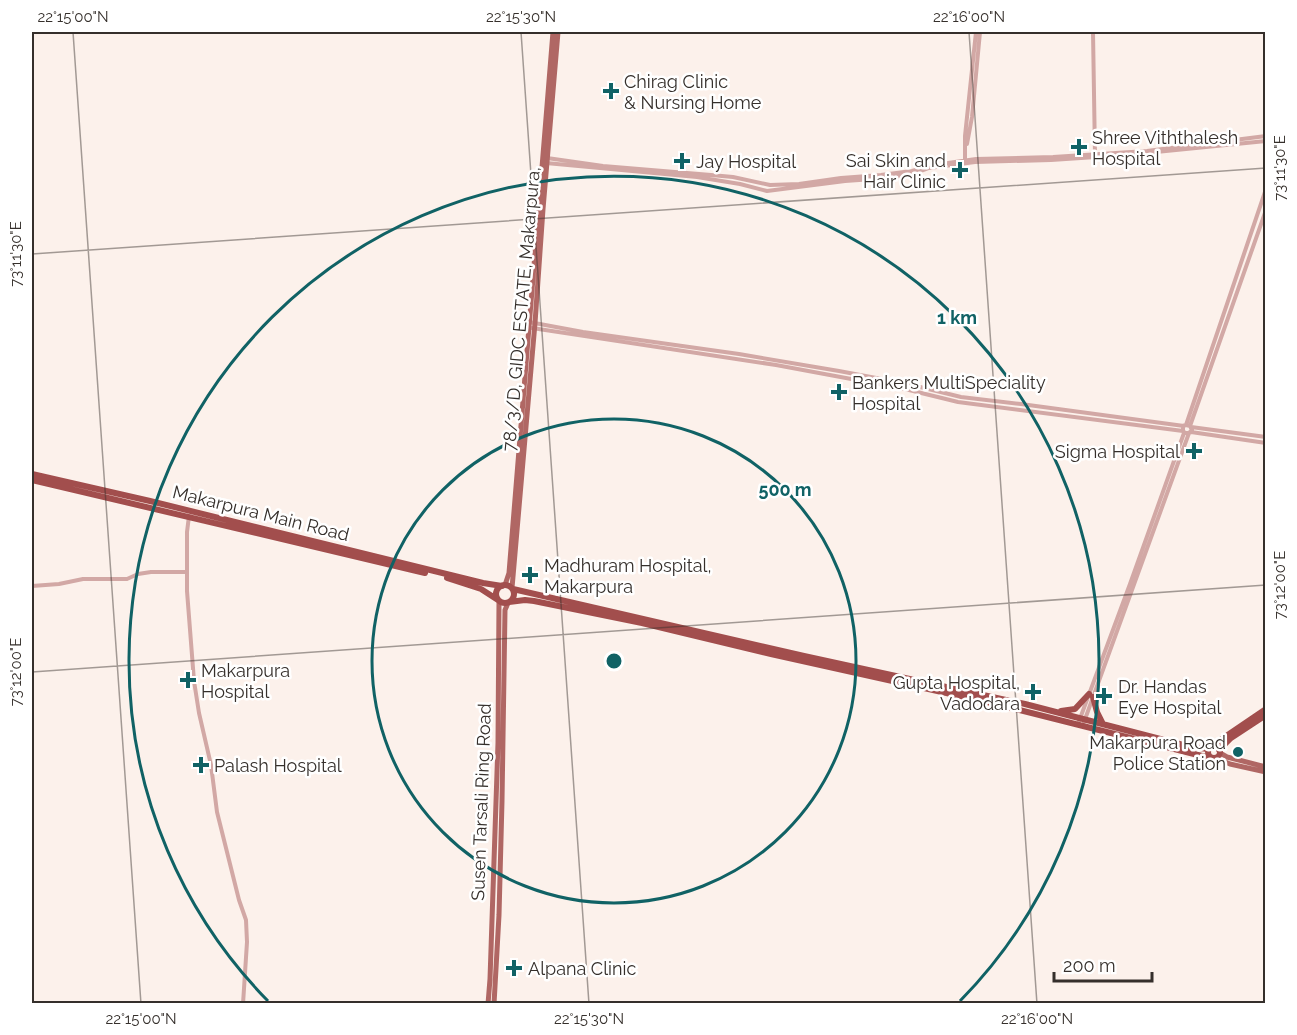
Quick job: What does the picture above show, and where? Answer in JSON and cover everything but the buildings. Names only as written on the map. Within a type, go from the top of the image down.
[{"type":"highway","name":"Makarpura Main Road","points":[[32,474],[47,480],[482,586]]},
{"type":"highway","name":"Makarpura Main Road","points":[[32,480],[47,480]]},
{"type":"highway","points":[[482,586],[503,585],[804,656],[1058,712],[1082,721],[1216,755]]},
{"type":"highway","points":[[499,600],[496,592],[503,585]]},
{"type":"highway","points":[[482,586],[503,603],[534,601],[632,621],[996,704],[1103,724],[1191,747],[1216,747],[1216,755]]},
{"type":"highway","points":[[509,603],[514,596],[513,589]]},
{"type":"highway","points":[[1058,712],[1074,709],[1091,696],[1103,724]]},
{"type":"highway","points":[[1216,755],[1207,753],[1209,748],[1266,709]]},
{"type":"highway","points":[[1216,755],[1231,738],[1266,715]]},
{"type":"main road","name":"78/3/D, GIDC ESTATE, Makarpura,","points":[[513,589],[553,32]]},
{"type":"main road","name":"78/3/D, GIDC ESTATE, Makarpura,","points":[[545,161],[558,32]]},
{"type":"main road","name":"78/3/D, GIDC ESTATE, Makarpura,","points":[[503,585],[509,573],[532,325]]},
{"type":"main road","name":"Susen Tarsali Ring Road","points":[[488,1004],[498,754],[499,600]]},
{"type":"main road","name":"Susen Tarsali Ring Road","points":[[494,1004],[502,801],[505,610],[509,603]]},
{"type":"main road","points":[[1216,755],[1266,767]]},
{"type":"main road","points":[[1216,755],[1230,764],[1266,772]]},
{"type":"street","points":[[966,149],[965,136],[975,32]]},
{"type":"street","points":[[965,162],[980,32]]},
{"type":"street","points":[[1093,32],[1095,154]]},
{"type":"street","points":[[545,161],[711,175],[770,185],[799,184],[881,175],[965,162],[1147,151],[1266,136]]},
{"type":"street","points":[[1095,154],[1147,153],[1266,141]]},
{"type":"street","points":[[1187,429],[1266,189]]},
{"type":"street","points":[[1082,721],[1266,210]]},
{"type":"street","points":[[532,325],[739,354],[857,374],[961,397],[1187,429],[1266,443]]},
{"type":"street","points":[[1187,429],[1266,437]]},
{"type":"street","points":[[189,514],[187,591],[194,681],[211,765],[217,813],[246,920],[247,954],[243,1004]]},
{"type":"street","points":[[32,586],[83,579],[127,579],[151,572],[187,572]]},
{"type":"place","name":"Chirag Clinic & Nursing Home","points":[[611,91]]},
{"type":"place","name":"Shree Viththalesh Hospital","points":[[1079,147]]},
{"type":"place","name":"Jay Hospital","points":[[682,161]]},
{"type":"place","name":"Sai Skin and Hair Clinic","points":[[960,170]]},
{"type":"place","name":"Bankers MultiSpeciality Hospital","points":[[839,392]]},
{"type":"place","name":"Sigma Hospital","points":[[1194,451]]},
{"type":"place","name":"Madhuram Hospital, Makarpura","points":[[530,575]]},
{"type":"place","name":"Makarpura Hospital","points":[[188,680]]},
{"type":"place","name":"Gupta Hospital, Vadodara","points":[[1033,692]]},
{"type":"place","name":"Dr. Handas Eye Hospital","points":[[1104,696]]},
{"type":"place","name":"Makarpura Road Police Station","points":[[1238,752]]},
{"type":"place","name":"Palash Hospital","points":[[201,765]]},
{"type":"place","name":"Alpana Clinic","points":[[514,968]]}]
